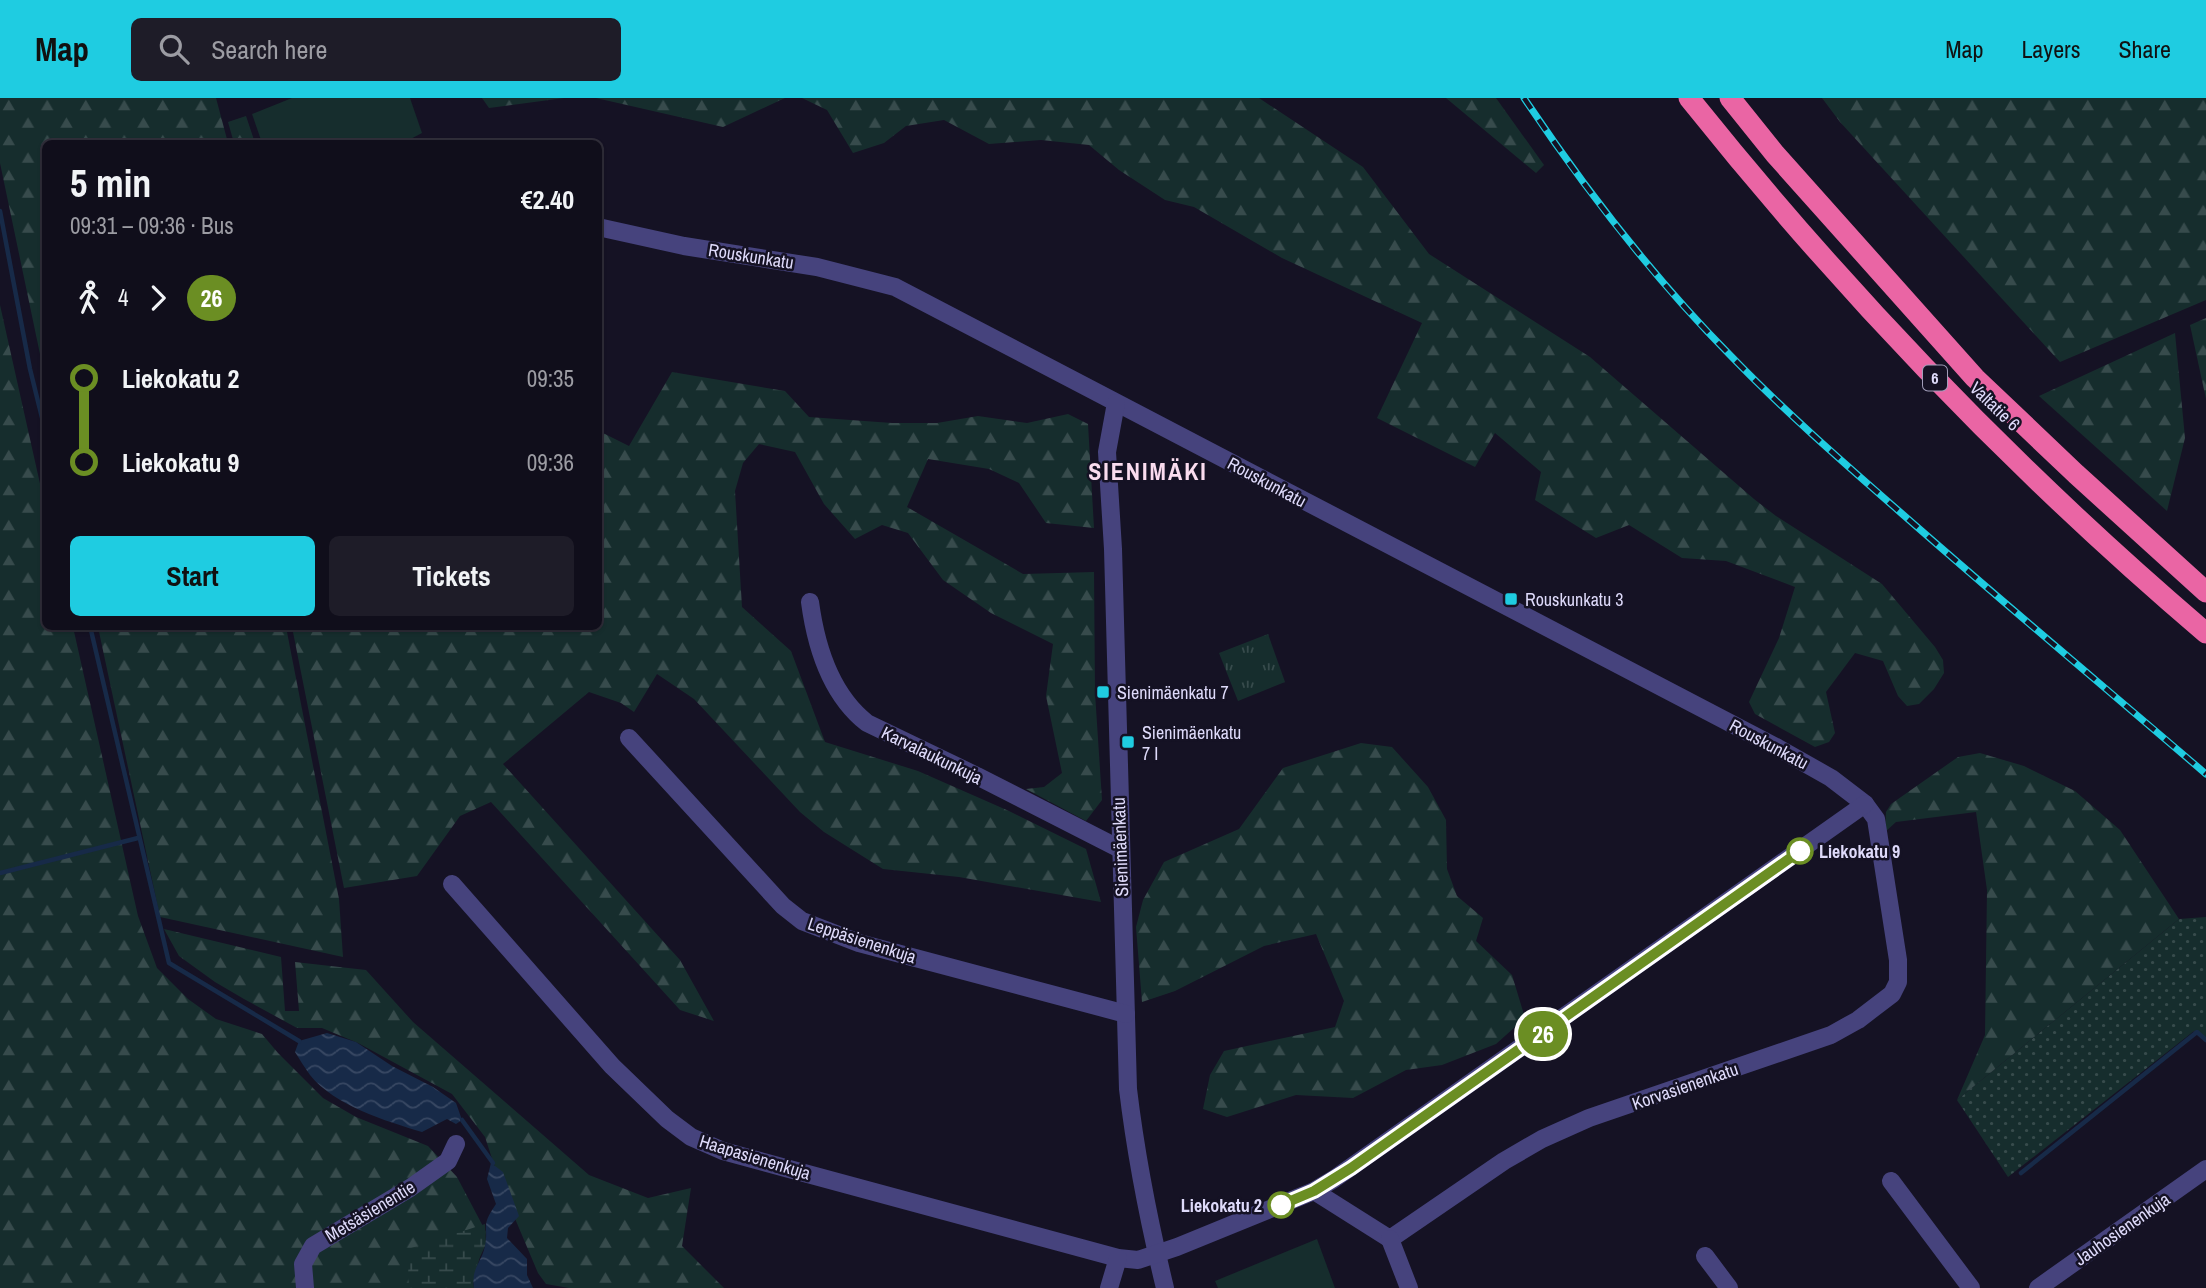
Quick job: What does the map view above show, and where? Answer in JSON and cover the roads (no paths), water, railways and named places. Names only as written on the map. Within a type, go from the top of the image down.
[{"type":"highway","name":"Valtatie 6","points":[[1689,98],[1777,205],[1953,397],[2055,496],[2206,633]]},
{"type":"highway","name":"Valtatie 6","points":[[1730,98],[1775,154],[1975,378],[2206,592]]},
{"type":"street","name":"Rouskunkatu","points":[[602,228],[684,246],[817,267],[895,287],[1778,748],[1831,778],[1865,804]]},
{"type":"street","name":"Sienimäenkatu","points":[[1116,403],[1107,452],[1114,548],[1120,849],[1129,1100],[1156,1254],[1165,1288]]},
{"type":"street","name":"Karvalaukunkuja","points":[[810,602],[813,628],[830,675],[853,713],[867,723],[1120,849]]},
{"type":"street","name":"Leppäsienenkuja","points":[[629,738],[783,906],[802,921],[859,943],[1126,1014]]},
{"type":"street","name":"Haapasienenkuja","points":[[452,884],[612,1066],[667,1119],[691,1138],[723,1151],[1118,1258],[1138,1260],[1232,1226],[1314,1191],[1351,1168],[1865,804]]},
{"type":"street","name":"Korvasienenkatu","points":[[1390,1239],[1504,1161],[1542,1139],[1589,1118],[1830,1035],[1858,1020],[1892,994],[1898,982],[1892,914],[1876,819],[1865,804]]},
{"type":"street","name":"Metsäsienentie","points":[[305,1288],[303,1264],[313,1246],[411,1188],[448,1161],[456,1144]]},
{"type":"street","name":"Jauhosienenkuja","points":[[2038,1288],[2206,1169]]},
{"type":"street","points":[[1891,1181],[1971,1288]]},
{"type":"street","points":[[1314,1191],[1390,1239],[1409,1288]]},
{"type":"street","points":[[1704,1255],[1729,1288]]},
{"type":"street","points":[[1110,1288],[1118,1258]]},
{"type":"water","points":[[327,1033],[356,1042],[392,1066],[433,1087],[456,1103],[462,1120],[456,1124],[447,1119],[422,1132],[362,1111],[333,1095],[310,1075],[295,1052],[299,1041]]},
{"type":"water","points":[[491,1163],[503,1172],[519,1216],[508,1228],[507,1238],[527,1259],[527,1275],[533,1288],[474,1288],[475,1271],[485,1246],[487,1222],[496,1204],[487,1179]]},
{"type":"waterway","points":[[0,211],[42,418]]},
{"type":"waterway","points":[[91,630],[169,963],[299,1041]]},
{"type":"waterway","points":[[0,873],[138,838]]},
{"type":"waterway","points":[[2021,1173],[2197,1032],[2206,1040]]},
{"type":"waterway","points":[[462,1120],[493,1163]]},
{"type":"railway","points":[[1524,98],[1595,198],[1646,263],[1751,377],[1988,589],[2206,774]]},
{"type":"place","name":"Rouskunkatu 3","points":[[1511,599]]},
{"type":"place","name":"Sienimäenkatu 7","points":[[1103,692]]},
{"type":"place","name":"Sienimäenkatu 7 I","points":[[1128,742]]},
{"type":"place","name":"Liekokatu 9","points":[[1800,851]]},
{"type":"place","name":"Liekokatu 2","points":[[1281,1205]]},
{"type":"district","name":"SIENIMÄKI","points":[[1148,471]]}]
